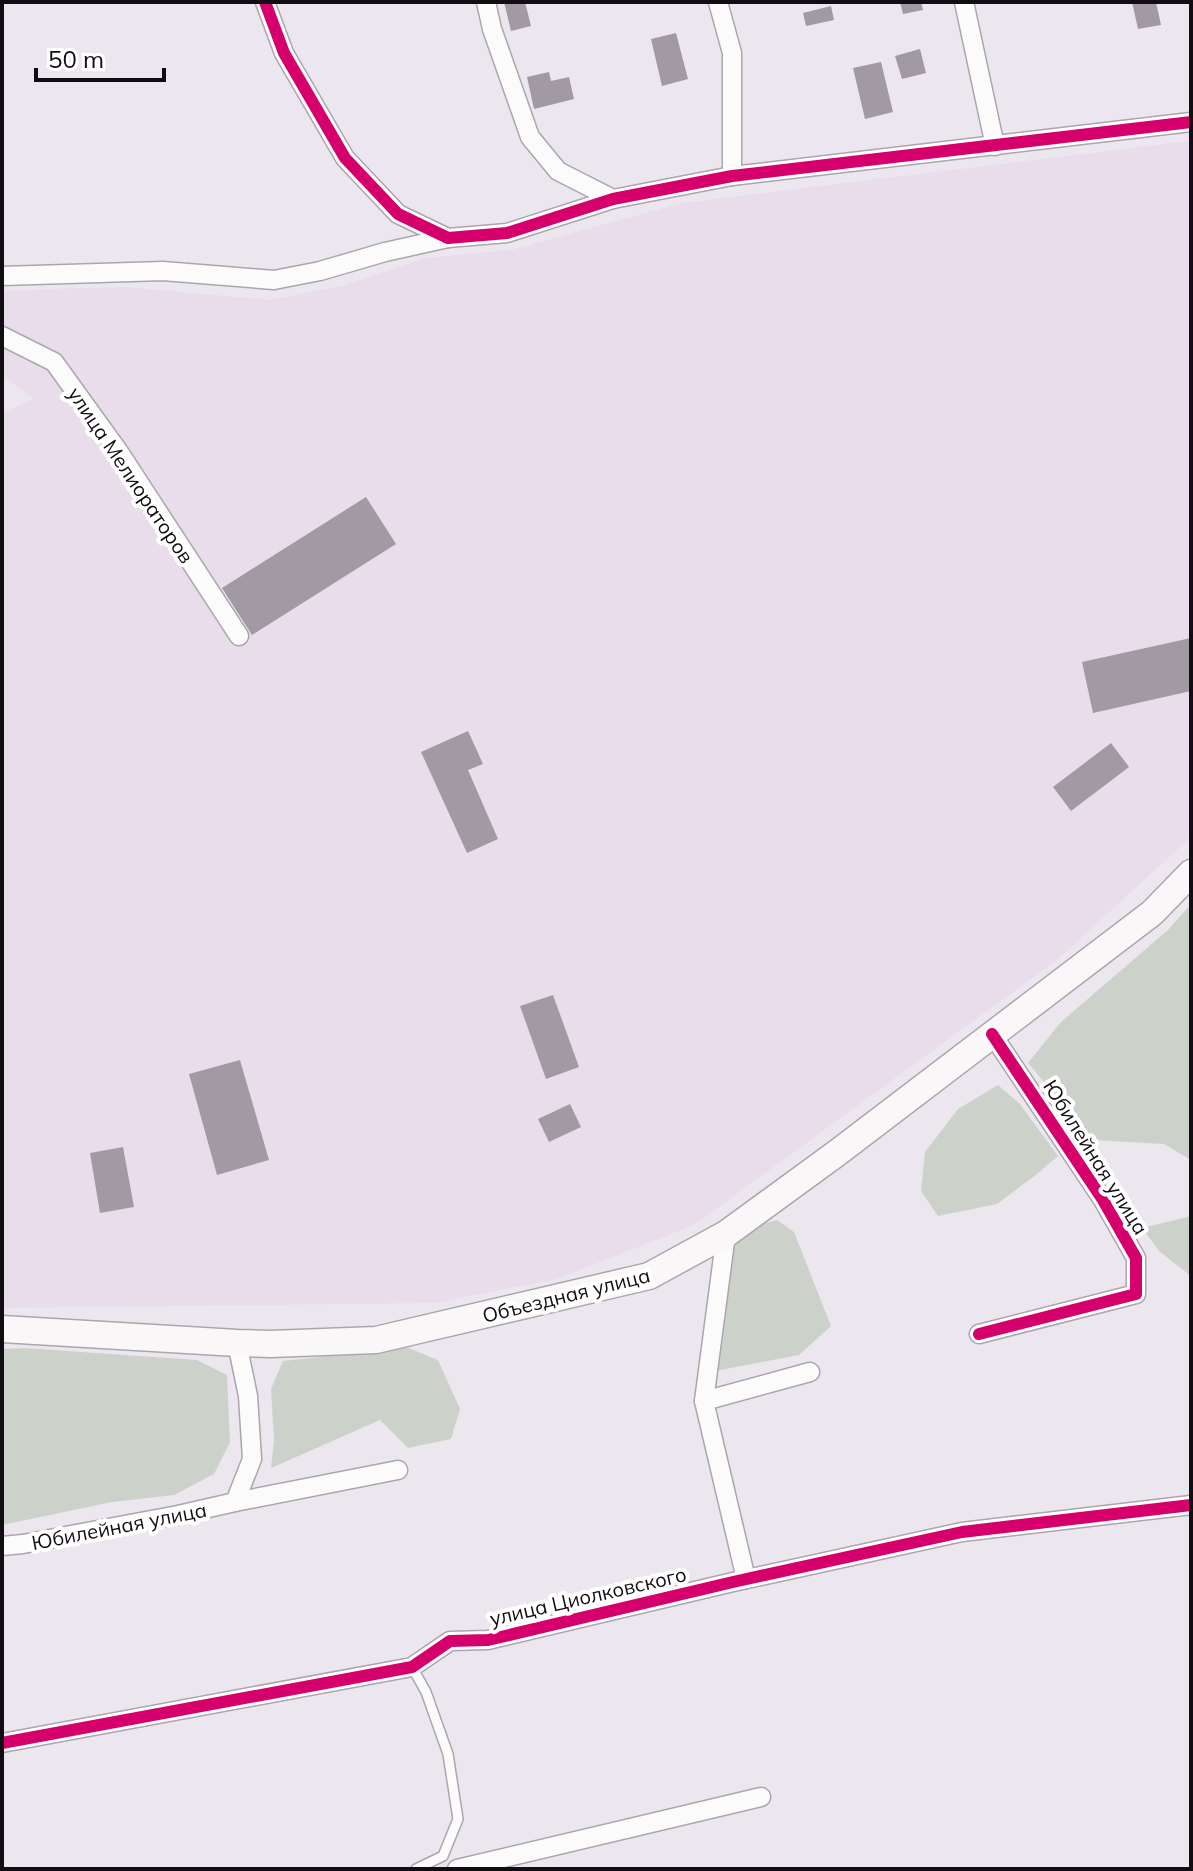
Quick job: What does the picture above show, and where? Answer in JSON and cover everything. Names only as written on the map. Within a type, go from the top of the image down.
[{"type":"main road","name":"Объездная улица","points":[[2,1329],[271,1344],[376,1340],[649,1276],[726,1234],[837,1153],[1152,913],[1191,873]]},
{"type":"street","points":[[265,2],[284,53],[345,158],[398,214],[448,238]]},
{"type":"street","points":[[486,2],[492,29],[530,137],[558,171],[613,199]]},
{"type":"street","points":[[718,2],[732,53],[732,176]]},
{"type":"street","points":[[964,2],[995,146]]},
{"type":"street","points":[[2,276],[163,271],[274,280],[448,238],[507,233],[613,199],[732,176],[1191,122]]},
{"type":"street","name":"улица Мелиораторов","points":[[2,336],[54,362],[119,452],[239,636]]},
{"type":"street","name":"Юбилейная улица","points":[[979,1334],[1136,1294],[1136,1258],[1103,1200],[992,1034]]},
{"type":"street","points":[[726,1234],[704,1401],[746,1579]]},
{"type":"street","name":"Юбилейная улица","points":[[235,1502],[252,1459],[248,1396],[237,1343]]},
{"type":"street","points":[[704,1401],[810,1372]]},
{"type":"street","name":"Юбилейная улица","points":[[2,1546],[162,1518],[398,1470]]},
{"type":"street","name":"улица Циолковского","points":[[2,1743],[412,1667],[450,1641],[488,1640],[962,1532],[1191,1505]]},
{"type":"street","points":[[457,1869],[761,1797]]},
{"type":"lane","points":[[412,1667],[426,1692],[448,1754],[458,1819],[443,1856],[416,1869]]},
{"type":"shaded area","points":[[1191,141],[1191,837],[1058,959],[694,1225],[557,1279],[433,1303],[2,1308],[2,413],[34,399],[2,375],[2,292],[124,287],[269,300],[342,286],[426,258],[511,250],[682,203]]},
{"type":"shaded area","points":[[1191,904],[1191,1160],[1164,1144],[1093,1140],[1028,1063],[1061,1022],[1168,930]]},
{"type":"shaded area","points":[[998,1085],[1020,1104],[1058,1156],[997,1204],[938,1216],[921,1191],[925,1152],[958,1109]]},
{"type":"shaded area","points":[[1191,1216],[1191,1276],[1160,1252],[1142,1228]]},
{"type":"shaded area","points":[[777,1220],[794,1232],[831,1326],[799,1355],[715,1371],[706,1319],[714,1257],[746,1228]]},
{"type":"shaded area","points":[[401,1345],[438,1360],[460,1409],[451,1439],[408,1448],[380,1420],[271,1468],[274,1440],[271,1389],[283,1361]]},
{"type":"shaded area","points":[[2,1349],[197,1360],[227,1375],[230,1442],[214,1474],[174,1495],[112,1502],[2,1525]]},
{"type":"building","points":[[504,2],[525,2],[531,26],[511,31]]},
{"type":"building","points":[[900,2],[921,2],[923,10],[903,14]]},
{"type":"building","points":[[1132,2],[1156,2],[1161,25],[1138,29]]},
{"type":"building","points":[[831,6],[834,20],[806,26],[803,13]]},
{"type":"building","points":[[676,33],[688,79],[662,86],[651,39]]},
{"type":"building","points":[[920,49],[926,73],[902,79],[895,56]]},
{"type":"building","points":[[881,62],[893,112],[865,119],[853,68]]},
{"type":"building","points":[[549,72],[551,81],[569,77],[574,99],[534,109],[527,77]]},
{"type":"building","points":[[366,497],[396,544],[252,635],[222,588]]},
{"type":"building","points":[[1191,638],[1191,691],[1093,713],[1082,662]]},
{"type":"building","points":[[468,731],[483,764],[468,770],[498,839],[467,853],[421,752]]},
{"type":"building","points":[[1111,743],[1129,767],[1071,811],[1053,787]]},
{"type":"building","points":[[553,995],[579,1067],[546,1079],[520,1006]]},
{"type":"building","points":[[240,1060],[269,1160],[217,1175],[189,1074]]},
{"type":"building","points":[[570,1104],[581,1127],[549,1142],[538,1119]]},
{"type":"building","points":[[123,1147],[134,1207],[100,1213],[90,1153]]},
{"type":"cycle path","points":[[265,2],[284,53],[345,158],[398,214],[448,238],[507,233],[613,199],[732,176],[1191,122]]},
{"type":"cycle path","points":[[979,1334],[1136,1294],[1136,1258],[1103,1200],[992,1034]]},
{"type":"cycle path","points":[[2,1743],[412,1667],[450,1641],[488,1640],[962,1532],[1191,1505]]}]
